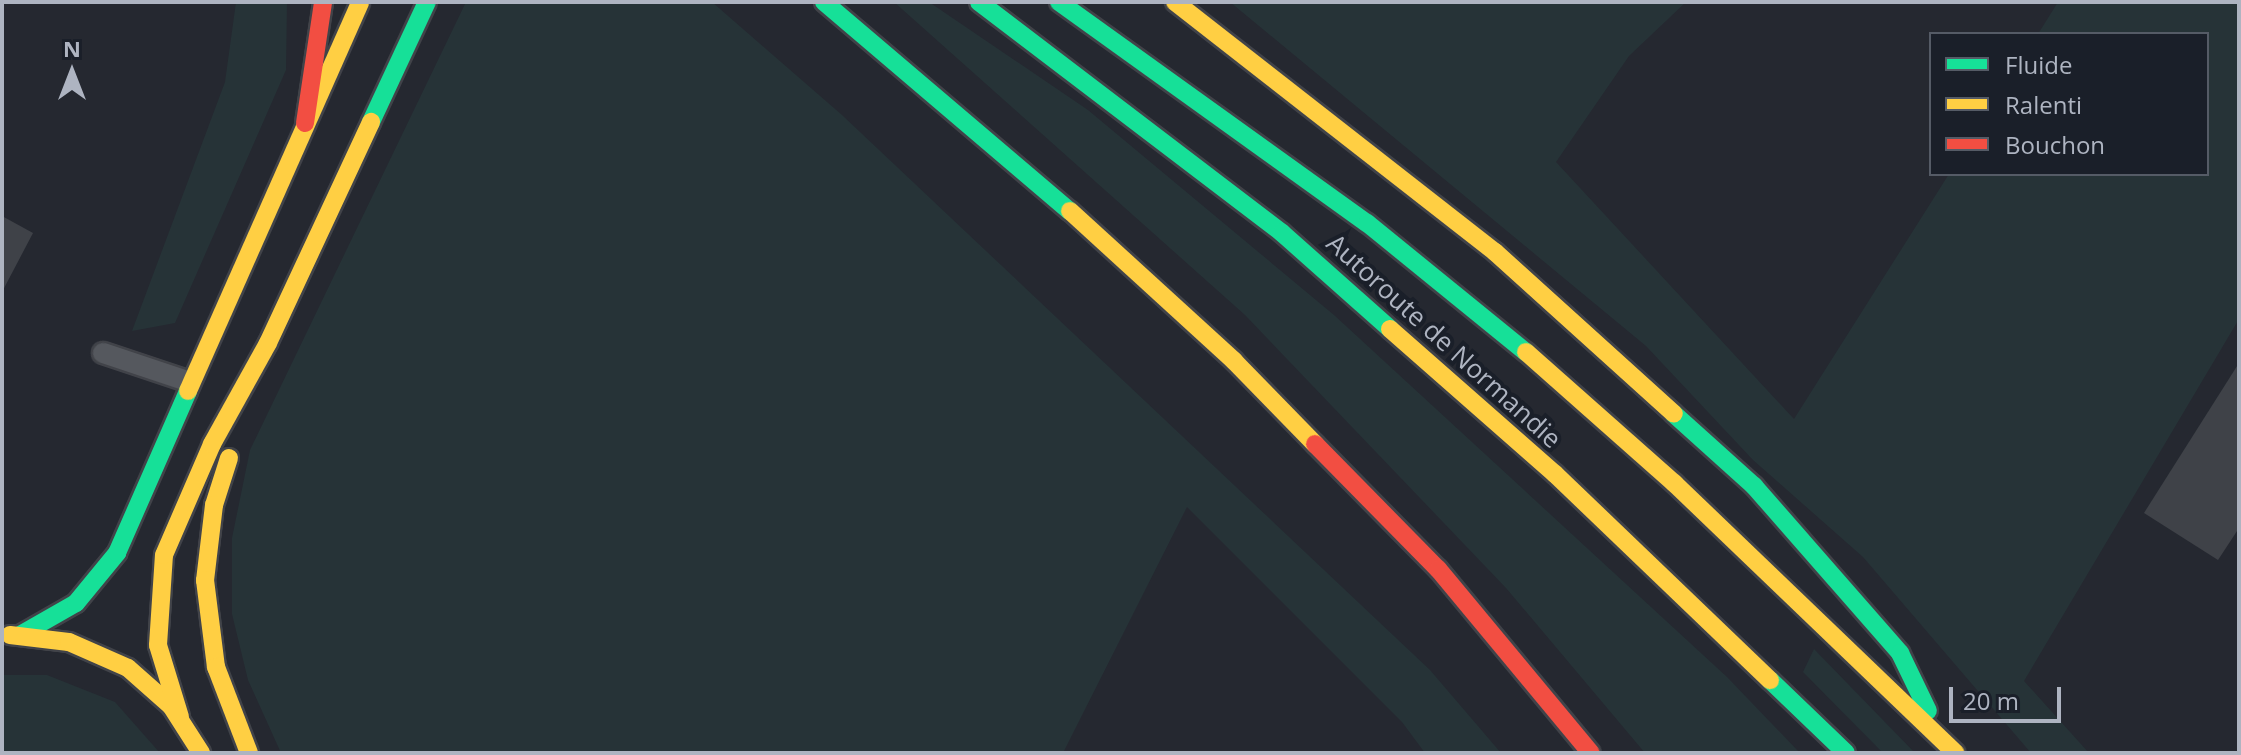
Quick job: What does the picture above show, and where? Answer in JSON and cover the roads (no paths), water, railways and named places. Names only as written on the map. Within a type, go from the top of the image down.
[{"type":"main road","points":[[305,123],[323,2]]},
{"type":"main road","points":[[11,636],[76,603],[108,568],[360,2]]},
{"type":"main road","points":[[180,717],[158,645],[164,555],[212,444],[268,343],[427,2]]},
{"type":"main road","points":[[824,2],[1018,163],[1234,361],[1438,569],[1591,753]]},
{"type":"main road","name":"Autoroute de Normandie","points":[[979,2],[1282,233],[1555,474],[1846,753]]},
{"type":"main road","points":[[1059,2],[1367,223],[1524,350],[1674,483],[1956,753]]},
{"type":"main road","points":[[1175,2],[1495,252],[1754,486],[1900,653],[1940,735]]},
{"type":"main road","points":[[249,753],[216,667],[205,580],[214,505],[268,343]]},
{"type":"main road","points":[[11,636],[69,642],[115,661],[151,686],[180,717],[201,753]]},
{"type":"lane","points":[[103,353],[190,382]]}]
